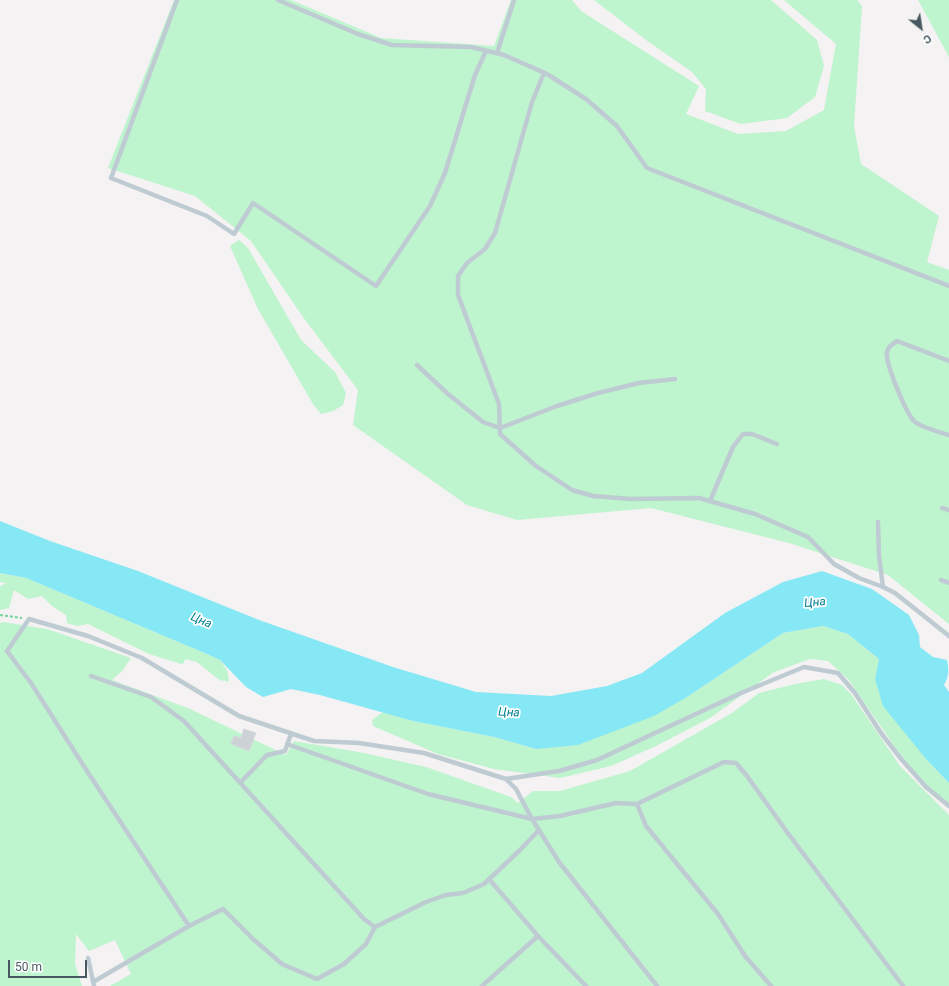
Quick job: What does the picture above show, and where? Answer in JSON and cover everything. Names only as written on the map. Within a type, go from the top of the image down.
[{"type":"lane","points":[[177,0],[111,178],[206,216],[234,234],[253,203],[376,286],[430,206],[445,173],[475,75],[486,51]]},
{"type":"lane","points":[[278,0],[358,34],[392,45],[471,47],[504,55],[544,73],[586,99],[617,126],[647,168],[949,286]]},
{"type":"lane","points":[[497,53],[514,0]]},
{"type":"lane","points":[[544,73],[532,102],[495,234],[485,249],[467,263],[458,276],[458,295],[499,404],[500,434],[536,466],[572,490],[593,496],[623,498],[699,498],[755,514],[808,537],[834,564],[859,578],[883,587],[896,594],[949,636]]},
{"type":"lane","points":[[949,361],[897,341],[890,346],[886,353],[903,403],[915,423],[949,435]]},
{"type":"lane","points":[[417,364],[448,394],[483,422],[500,428],[557,406],[598,393],[639,383],[675,379]]},
{"type":"lane","points":[[710,501],[733,447],[743,434],[752,434],[777,444]]},
{"type":"lane","points":[[942,508],[949,510]]},
{"type":"lane","points":[[878,522],[879,556],[883,587]]},
{"type":"lane","points":[[941,580],[949,583]]},
{"type":"lane","points":[[189,926],[31,683],[7,651],[29,619],[88,636],[142,658],[239,716],[291,734],[314,741],[359,744],[424,753],[506,779],[559,771],[597,760],[741,693],[804,667],[838,674],[855,693],[881,733],[902,760],[926,787],[949,804]]},
{"type":"lane","points":[[91,676],[151,697],[184,721],[364,919],[375,927]]},
{"type":"lane","points":[[240,783],[267,755],[285,751],[291,734]]},
{"type":"lane","points":[[287,744],[428,794],[532,819],[560,816],[616,803],[636,804],[700,772],[724,762],[736,763],[747,776],[786,832],[903,986]]},
{"type":"lane","points":[[506,779],[516,789],[532,819],[559,862],[657,986]]},
{"type":"lane","points":[[636,804],[646,826],[718,914],[745,956],[771,986]]},
{"type":"lane","points":[[88,958],[94,984],[189,926],[223,909],[253,939],[282,964],[317,979],[344,964],[366,944],[375,927],[426,902],[446,895],[463,893],[484,884],[539,830]]},
{"type":"lane","points":[[489,879],[538,936],[586,986]]},
{"type":"lane","points":[[482,986],[538,936]]},
{"type":"path","points":[[0,615],[29,619]]},
{"type":"green space","points":[[174,0],[291,0],[381,38],[494,46],[511,0],[572,0],[581,11],[699,86],[686,114],[738,134],[786,131],[824,110],[836,44],[784,0],[857,0],[862,6],[854,126],[861,164],[939,216],[927,262],[949,270],[949,624],[888,575],[789,543],[651,508],[517,520],[467,505],[353,425],[358,390],[303,317],[251,241],[195,196],[108,168]]},
{"type":"green space","points":[[594,0],[771,0],[817,40],[824,66],[815,97],[787,118],[741,124],[705,111],[706,89],[692,72],[646,40]]},
{"type":"green space","points":[[918,0],[949,0],[949,57]]},
{"type":"green space","points":[[239,240],[248,248],[301,340],[335,372],[346,393],[343,405],[333,411],[321,414],[313,404],[258,309],[230,246]]},
{"type":"green space","points":[[0,573],[26,578],[220,660],[228,672],[229,680],[227,682],[218,679],[197,662],[185,659],[184,663],[181,664],[149,654],[88,624],[77,626],[67,623],[66,615],[52,606],[42,596],[28,599],[14,590],[9,608],[0,610],[0,586],[7,583],[0,582]]},
{"type":"green space","points":[[3,622],[47,629],[131,658],[123,670],[112,680],[190,709],[286,755],[294,741],[364,753],[426,767],[511,797],[518,803],[533,791],[560,791],[630,771],[732,713],[759,693],[795,684],[824,679],[842,685],[851,694],[900,766],[949,815],[949,986],[110,986],[131,974],[115,940],[89,951],[76,934],[75,964],[82,986],[0,986],[0,623]]},
{"type":"green space","points":[[823,626],[848,634],[879,659],[875,679],[926,759],[949,783],[949,808],[932,795],[895,747],[848,679],[828,661],[810,659],[774,672],[710,718],[656,746],[611,766],[560,778],[494,769],[438,754],[373,726],[372,720],[383,712],[413,721],[494,737],[536,749],[687,697],[783,633]]},
{"type":"water","name":"Цна","points":[[0,521],[50,541],[138,571],[259,620],[393,667],[476,692],[551,696],[607,686],[642,673],[725,613],[783,582],[822,571],[872,589],[909,615],[919,635],[920,647],[933,657],[947,660],[948,673],[944,685],[949,692],[949,783],[926,759],[883,706],[875,679],[879,659],[848,634],[823,626],[783,633],[687,697],[654,716],[578,745],[536,749],[494,737],[413,721],[320,695],[291,689],[263,697],[246,687],[220,660],[26,578],[0,573]]},
{"type":"building","points":[[244,729],[256,733],[249,751],[231,744],[234,736],[241,738]]}]
